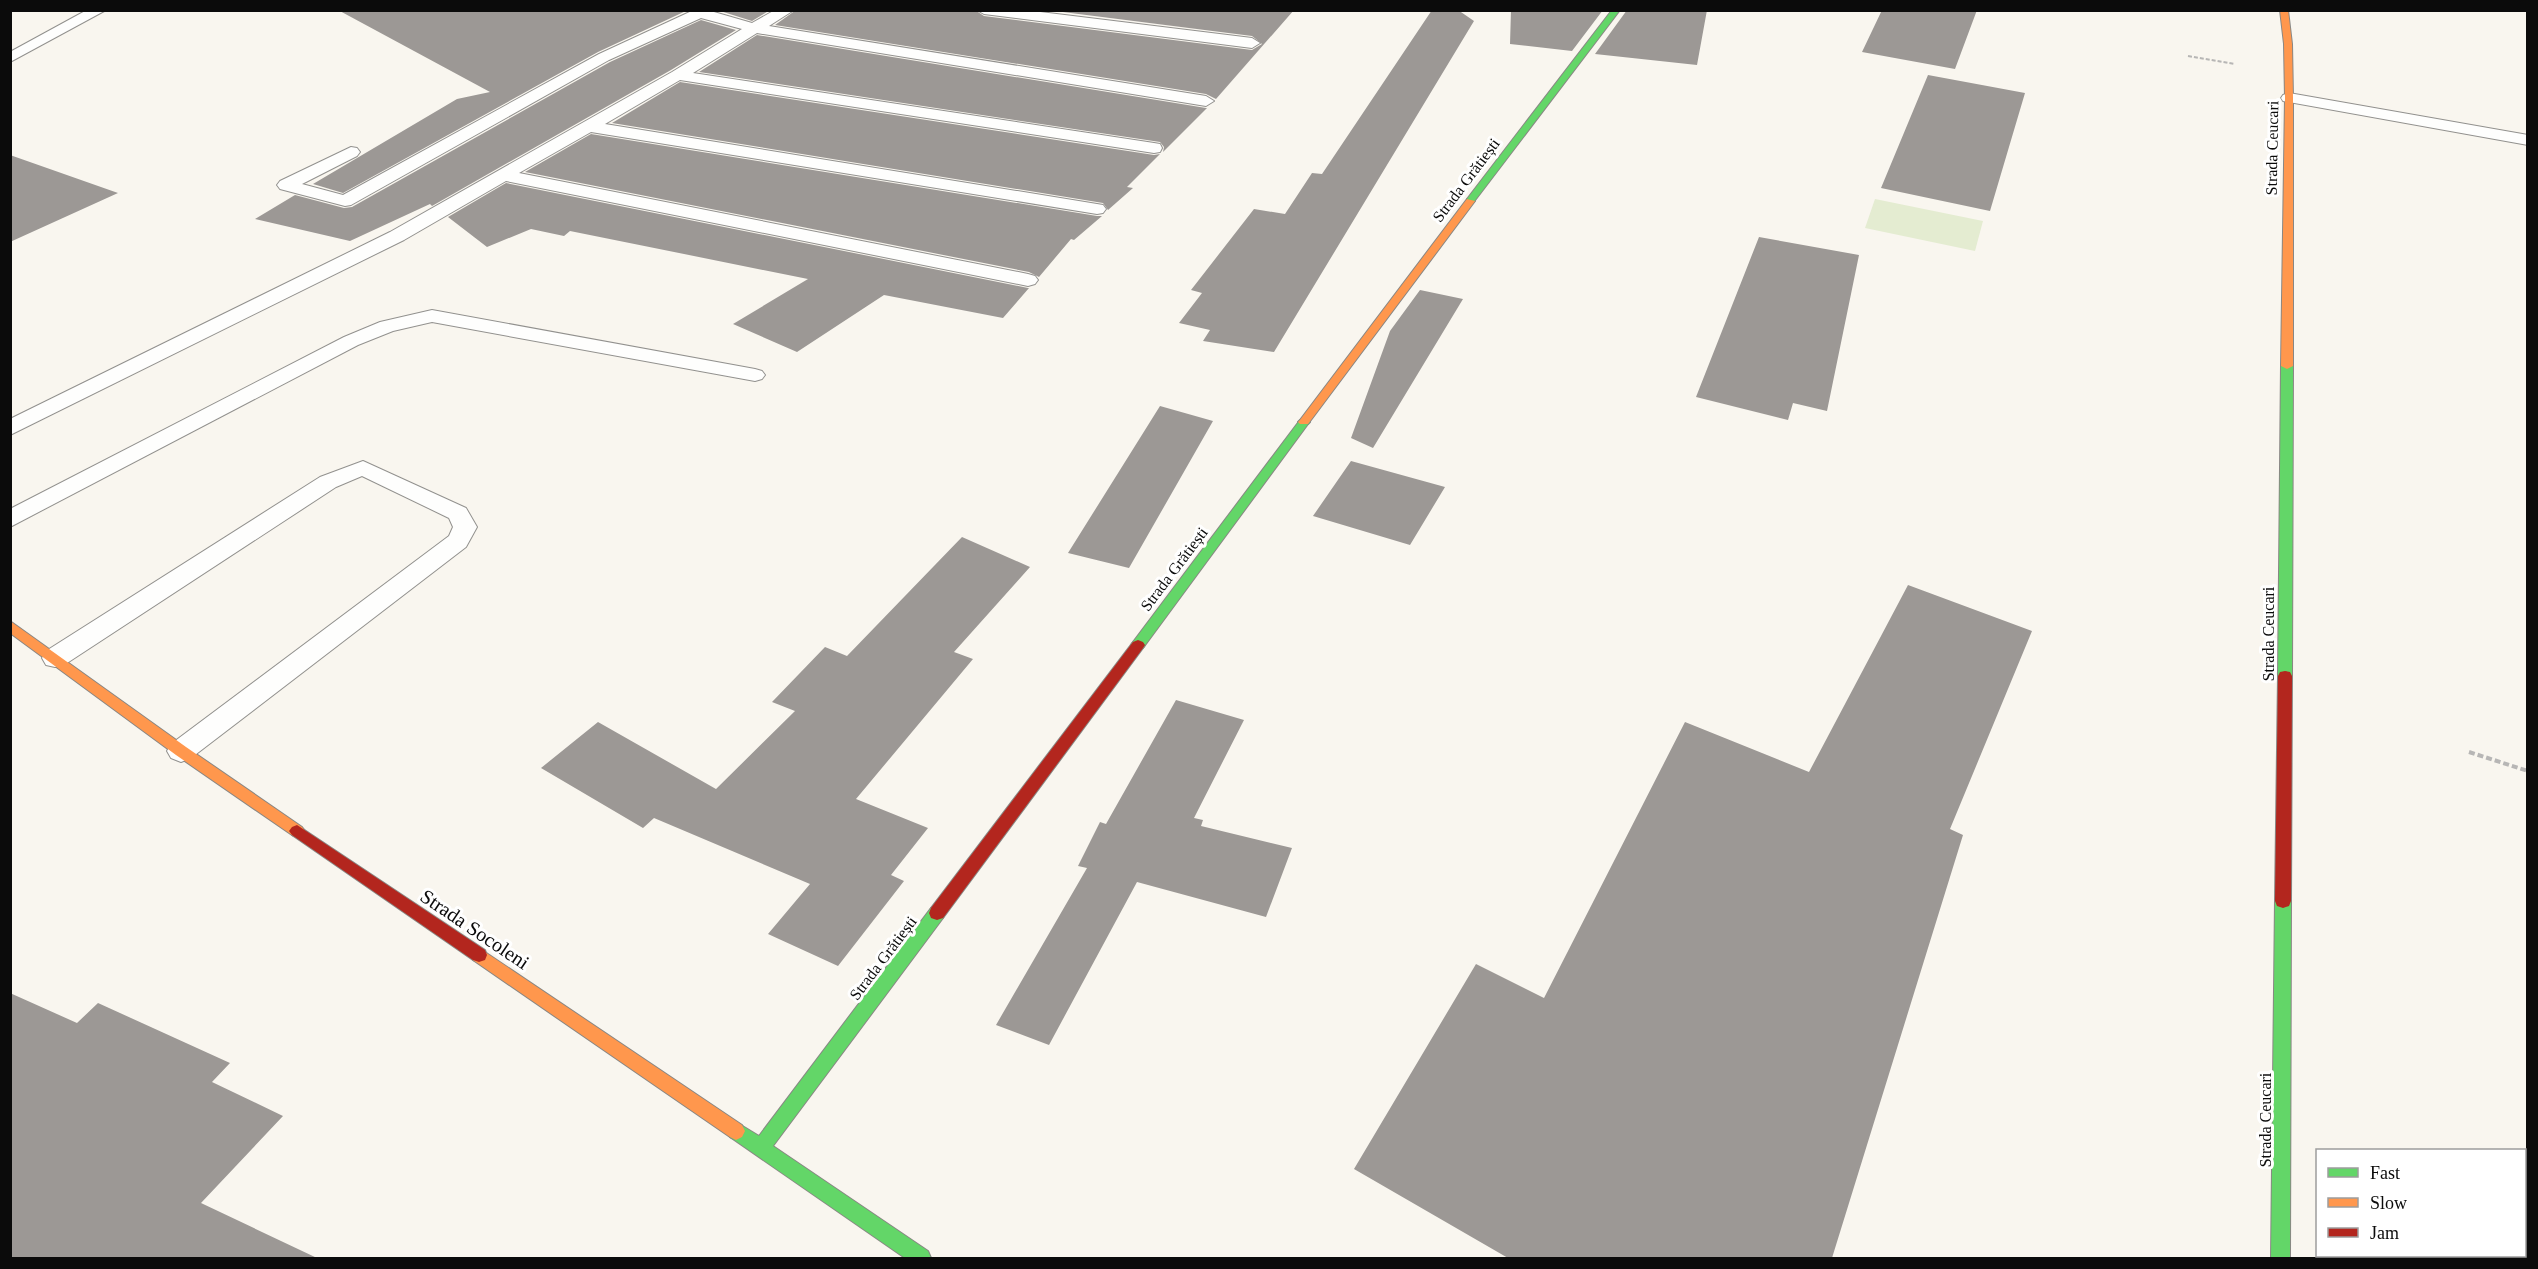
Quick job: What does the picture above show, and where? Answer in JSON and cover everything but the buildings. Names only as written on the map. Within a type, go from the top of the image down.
[{"type":"street","name":"Strada Grătiești","points":[[761,1148],[1616,10]]},
{"type":"street","name":"Strada Ceucari","points":[[2280,1258],[2289,98],[2288,44],[2284,10]]},
{"type":"street","name":"Strada Socoleni","points":[[10,626],[181,751],[921,1258]]},
{"type":"lane","points":[[10,58],[99,10]]},
{"type":"lane","points":[[10,428],[398,236],[788,10]]},
{"type":"lane","points":[[984,10],[1251,43]]},
{"type":"lane","points":[[351,152],[286,185],[345,201],[604,57],[700,13],[754,28],[1206,101]]},
{"type":"lane","points":[[678,75],[1154,148]]},
{"type":"lane","points":[[2289,98],[2528,140]]},
{"type":"lane","points":[[587,126],[1098,209]]},
{"type":"lane","points":[[503,175],[1028,280]]},
{"type":"lane","points":[[10,519],[351,341],[387,326],[432,316],[755,375]]},
{"type":"lane","points":[[55,658],[328,482],[363,468],[458,513],[465,527],[458,541],[181,751]]},
{"type":"path","points":[[2188,56],[2235,64]]},
{"type":"path","points":[[2469,753],[2528,771]]},
{"type":"green space","points":[[1875,199],[1983,221],[1975,251],[1865,228]]},
{"type":"traffic: fast","points":[[1470,201],[1616,10]]},
{"type":"traffic: fast","points":[[2285,676],[2287,366]]},
{"type":"traffic: fast","points":[[1138,645],[1304,422]]},
{"type":"traffic: fast","points":[[2280,1258],[2283,901]]},
{"type":"traffic: fast","points":[[761,1148],[937,913]]},
{"type":"traffic: fast","points":[[736,1131],[921,1258]]},
{"type":"traffic: slow","points":[[2284,10],[2288,44],[2289,98],[2287,366]]},
{"type":"traffic: slow","points":[[1304,422],[1470,201]]},
{"type":"traffic: slow","points":[[10,626],[181,751],[297,831]]},
{"type":"traffic: slow","points":[[479,955],[736,1131]]},
{"type":"traffic: jam","points":[[937,913],[1138,645]]},
{"type":"traffic: jam","points":[[2283,901],[2285,676]]},
{"type":"traffic: jam","points":[[297,831],[479,955]]}]
